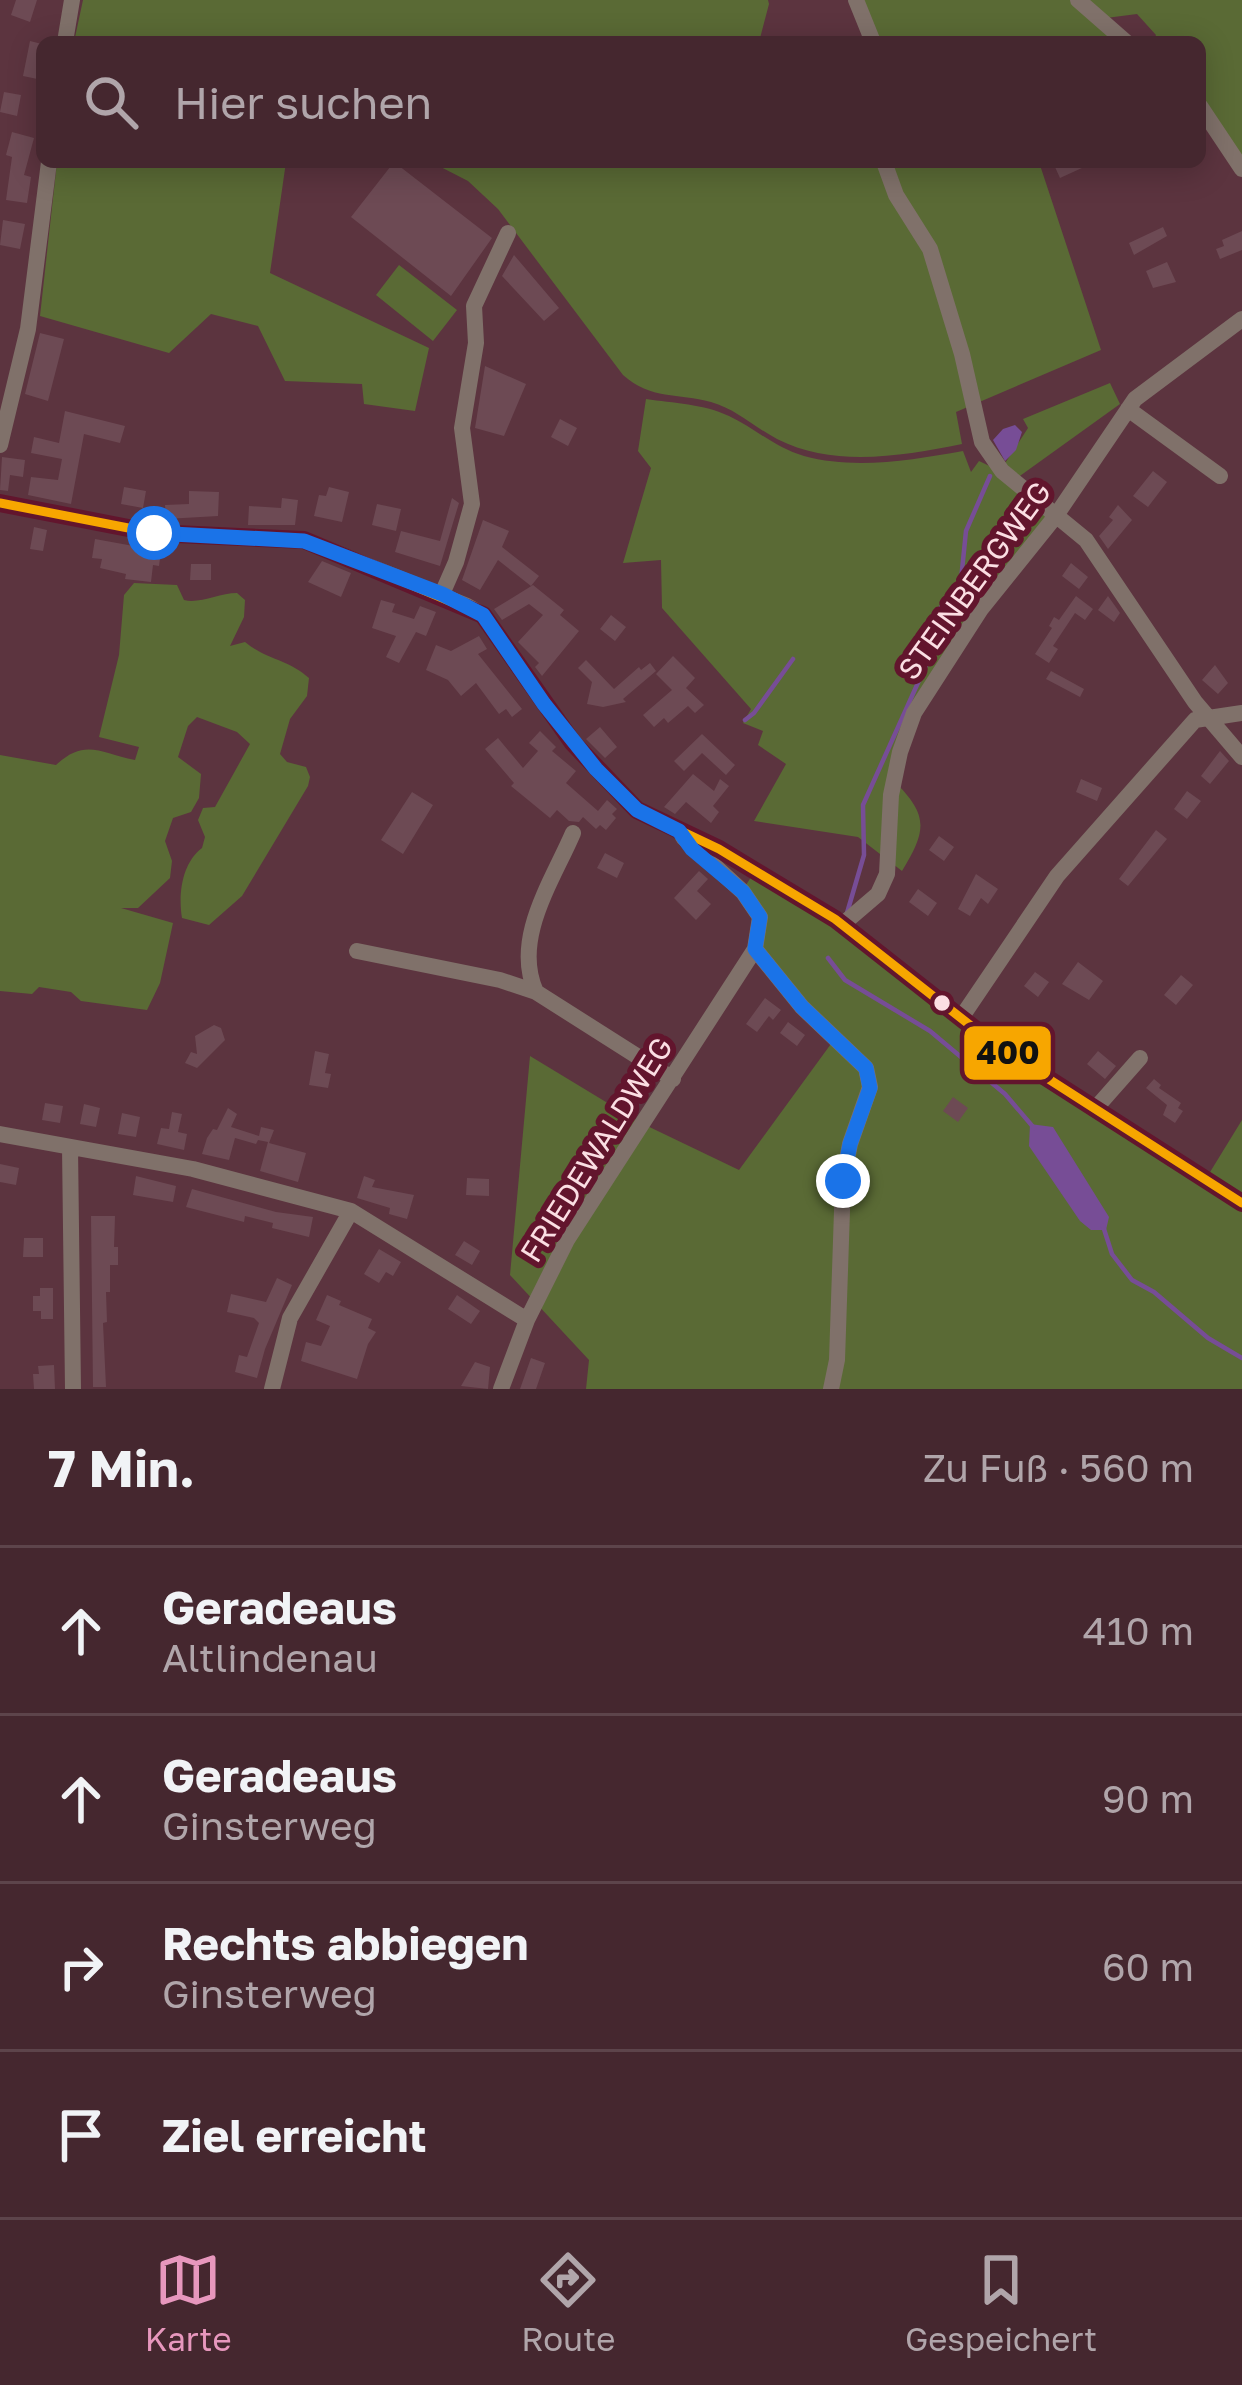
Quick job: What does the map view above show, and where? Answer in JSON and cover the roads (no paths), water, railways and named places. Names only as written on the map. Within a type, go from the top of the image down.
[{"type":"street","points":[[66,36],[72,0]]},
{"type":"street","points":[[856,0],[871,36]]},
{"type":"street","points":[[1078,0],[1119,36]]},
{"type":"street","points":[[1206,115],[1242,169]]},
{"type":"street","points":[[0,445],[28,329],[49,168]]},
{"type":"street","points":[[886,168],[896,194],[930,249],[982,442],[1003,471],[1086,540],[1196,702],[1242,758]]},
{"type":"street","points":[[442,594],[472,504],[462,428],[476,343],[475,306],[508,233]]},
{"type":"street","name":"STEINBERGWEG","points":[[843,924],[878,894],[887,874],[891,795],[900,752],[914,713],[981,609],[1055,518],[1135,399],[1242,319]]},
{"type":"street","points":[[1128,409],[1220,476]]},
{"type":"street","points":[[0,502],[154,533],[304,541],[442,594],[483,615],[573,743],[637,810],[719,849],[843,924],[994,1044],[1242,1203]]},
{"type":"street","points":[[961,1018],[1058,876],[1195,720],[1241,714]]},
{"type":"street","points":[[679,831],[692,849],[743,892],[760,917],[755,949],[802,1007],[866,1068],[870,1088],[843,1181],[837,1360],[831,1389]]},
{"type":"street","points":[[536,992],[526,970],[528,938],[573,833]]},
{"type":"street","name":"FRIEDEWALDWEG","points":[[501,1389],[527,1319],[567,1240],[755,949]]},
{"type":"street","points":[[357,951],[500,980],[536,992],[673,1079]]},
{"type":"street","points":[[1095,1109],[1140,1058]]},
{"type":"street","points":[[0,1134],[193,1169],[351,1211],[527,1319]]},
{"type":"street","points":[[70,1147],[73,1389]]},
{"type":"street","points":[[272,1389],[290,1318],[351,1211]]},
{"type":"waterway","points":[[847,913],[864,855],[863,805],[939,636],[939,610],[961,580],[966,531],[990,476]]},
{"type":"waterway","points":[[745,720],[793,659]]},
{"type":"waterway","points":[[828,958],[845,980],[930,1031],[1005,1094],[1034,1128]]},
{"type":"waterway","points":[[1103,1226],[1112,1254],[1132,1280],[1242,1358]]}]
